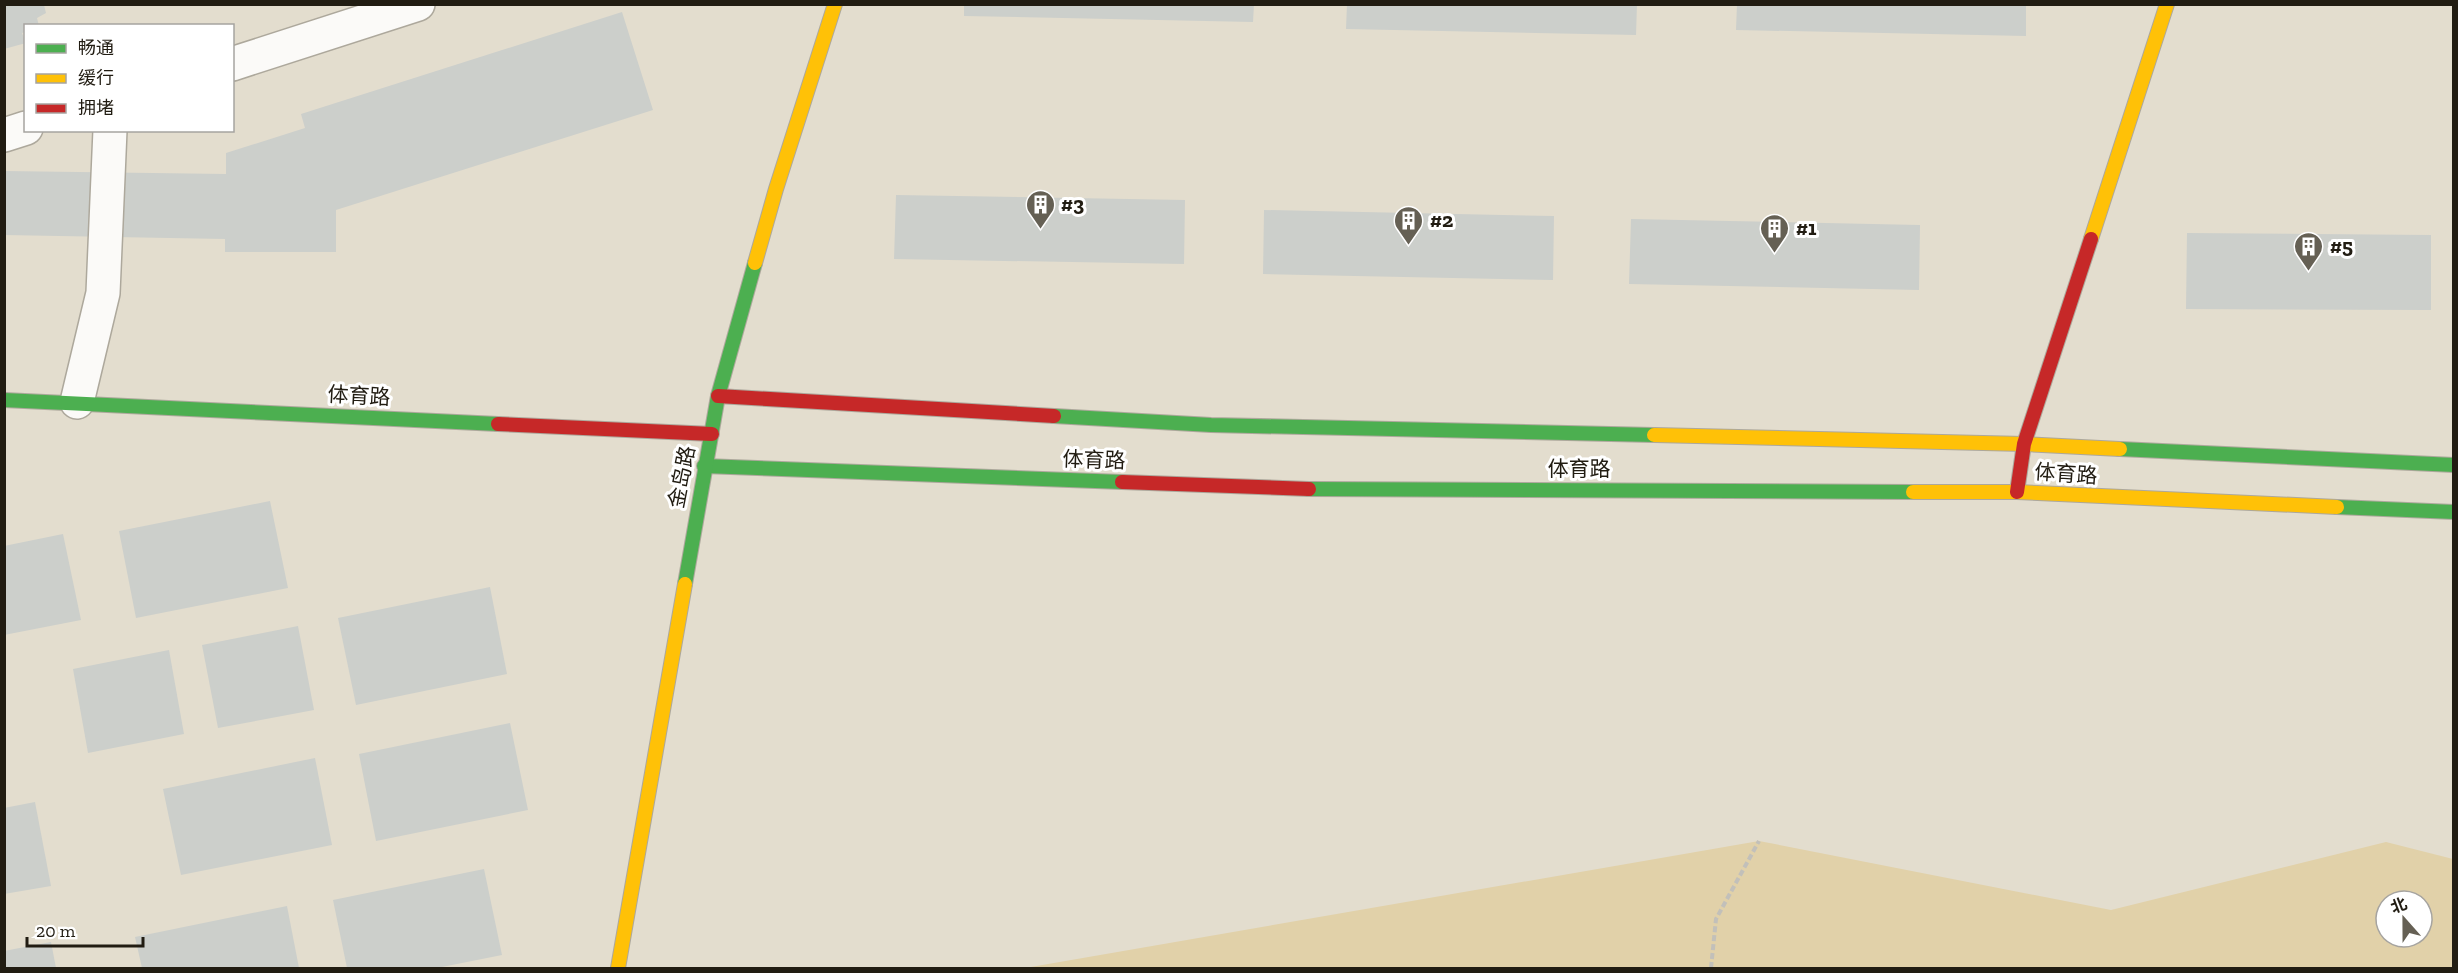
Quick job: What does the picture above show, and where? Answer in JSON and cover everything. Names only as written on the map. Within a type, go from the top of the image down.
[{"type":"street","points":[[234,63],[418,4]]},
{"type":"street","name":"金岛路","points":[[618,969],[718,396],[776,189],[835,4]]},
{"type":"street","points":[[2016,492],[2024,444],[2167,4]]},
{"type":"street","points":[[4,135],[24,130]]},
{"type":"street","points":[[77,402],[103,293],[110,132]]},
{"type":"street","name":"体育路","points":[[718,396],[1211,425],[2024,444],[2454,465]]},
{"type":"street","name":"体育路","points":[[4,400],[712,434]]},
{"type":"street","name":"体育路","points":[[704,466],[1287,489],[2016,492],[2454,512]]},
{"type":"path","points":[[1711,969],[1716,919],[1759,841]]},
{"type":"shaded area","points":[[1759,841],[2111,910],[2386,842],[2453,859],[2453,968],[1025,968]]},
{"type":"building","points":[[964,4],[1254,4],[1253,22],[964,16]]},
{"type":"building","points":[[1347,4],[1637,4],[1636,35],[1346,29]]},
{"type":"building","points":[[1737,4],[2026,4],[2026,36],[1736,30]]},
{"type":"building","points":[[4,5],[44,5],[46,13],[37,18],[38,24],[24,24],[24,32],[22,33],[24,44],[4,49]]},
{"type":"building","points":[[622,12],[653,110],[336,210],[336,252],[225,252],[225,239],[4,235],[4,171],[226,174],[226,153],[305,128],[301,114]]},
{"type":"building","name":"#3","points":[[896,195],[1185,200],[1184,264],[894,259]]},
{"type":"building","name":"#2","points":[[1264,210],[1554,216],[1553,280],[1263,274]]},
{"type":"building","name":"#1","points":[[1631,219],[1920,225],[1919,290],[1629,284]]},
{"type":"building","name":"#5","points":[[2187,233],[2431,235],[2431,310],[2186,309]]},
{"type":"building","points":[[270,501],[288,588],[136,618],[119,531]]},
{"type":"building","points":[[63,534],[81,620],[4,635],[4,546]]},
{"type":"building","points":[[490,587],[507,674],[356,705],[338,618]]},
{"type":"building","points":[[298,626],[314,710],[218,728],[202,645]]},
{"type":"building","points":[[169,650],[184,734],[88,753],[73,669]]},
{"type":"building","points":[[510,723],[528,810],[376,841],[359,754]]},
{"type":"building","points":[[315,758],[332,845],[181,875],[163,789]]},
{"type":"building","points":[[35,802],[51,886],[4,894],[4,808]]},
{"type":"building","points":[[484,869],[502,955],[437,968],[347,968],[333,900]]},
{"type":"building","points":[[287,906],[299,968],[142,968],[135,937]]},
{"type":"building","points":[[51,942],[56,968],[4,968],[4,951]]},
{"type":"traffic: fast","points":[[685,584],[718,396],[755,263]]},
{"type":"traffic: fast","points":[[4,400],[498,424]]},
{"type":"traffic: fast","points":[[1054,416],[1211,425],[1654,435]]},
{"type":"traffic: fast","points":[[2120,449],[2454,465]]},
{"type":"traffic: fast","points":[[704,466],[1122,482]]},
{"type":"traffic: fast","points":[[1309,489],[1913,492]]},
{"type":"traffic: fast","points":[[2337,507],[2454,512]]},
{"type":"traffic: slow","points":[[755,263],[835,4]]},
{"type":"traffic: slow","points":[[2091,239],[2167,4]]},
{"type":"traffic: slow","points":[[1654,435],[2024,444],[2120,449]]},
{"type":"traffic: slow","points":[[1913,492],[2017,492],[2337,507]]},
{"type":"traffic: slow","points":[[618,968],[685,584]]},
{"type":"traffic: jam","points":[[2017,492],[2024,444],[2091,239]]},
{"type":"traffic: jam","points":[[718,396],[1054,416]]},
{"type":"traffic: jam","points":[[498,424],[712,434]]},
{"type":"traffic: jam","points":[[1122,482],[1309,489]]},
{"type":"place","name":"#3","points":[[1040,230]]},
{"type":"place","name":"#2","points":[[1409,246]]},
{"type":"place","name":"#1","points":[[1775,254]]},
{"type":"place","name":"#5","points":[[2309,272]]}]
